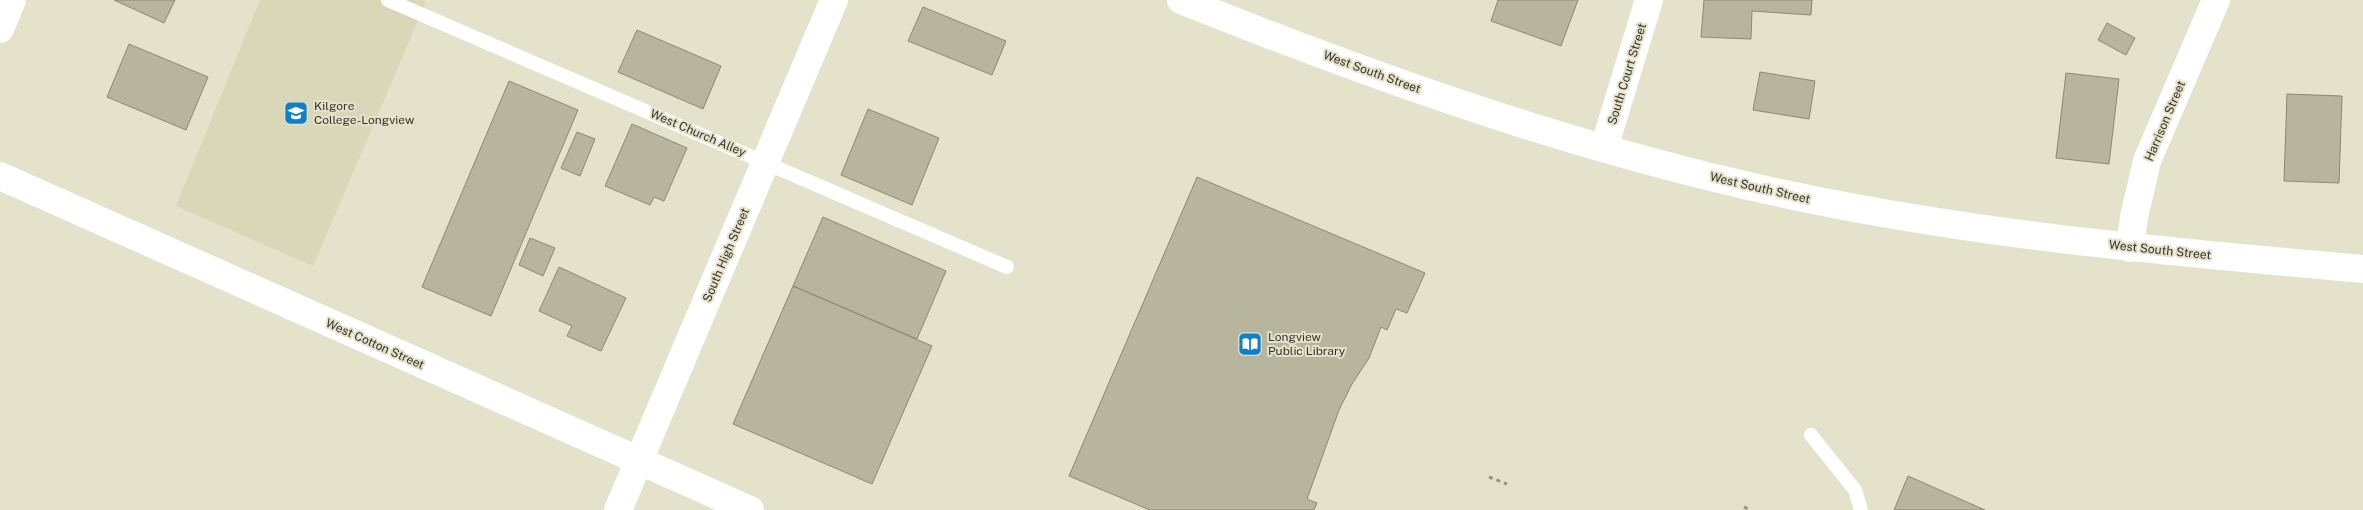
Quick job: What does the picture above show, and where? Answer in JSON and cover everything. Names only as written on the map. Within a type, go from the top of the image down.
[{"type":"street","points":[[0,29],[12,0]]},
{"type":"street","name":"South High Street","points":[[618,510],[640,462],[764,162],[834,0]]},
{"type":"street","name":"West South Street","points":[[1181,0],[1374,74],[1492,114],[1604,148],[1725,180],[1838,205],[1940,223],[2130,248],[2363,269]]},
{"type":"street","name":"South Court Street","points":[[1604,148],[1649,0]]},
{"type":"street","name":"Harrison Street","points":[[2130,248],[2134,216],[2147,161],[2216,0]]},
{"type":"street","name":"West Cotton Street","points":[[0,176],[750,510]]},
{"type":"lane","name":"West Church Alley","points":[[388,0],[1007,267]]},
{"type":"lane","points":[[1811,435],[1855,490],[1861,510]]},
{"type":"path","points":[[1489,477],[1507,484]]},
{"type":"path","points":[[1744,507],[1751,510]]},
{"type":"shaded area","name":"Kilgore College-Longview","points":[[260,0],[421,0],[426,2],[313,266],[176,206]]},
{"type":"building","points":[[114,0],[175,0],[164,23]]},
{"type":"building","points":[[1498,0],[1578,0],[1561,46],[1491,21]]},
{"type":"building","points":[[1704,0],[1812,0],[1811,15],[1752,11],[1751,39],[1701,37]]},
{"type":"building","points":[[923,7],[1006,41],[992,75],[908,41]]},
{"type":"building","points":[[2107,23],[2135,38],[2126,55],[2098,40]]},
{"type":"building","points":[[637,30],[721,66],[703,109],[618,72]]},
{"type":"building","points":[[129,44],[208,77],[186,130],[107,97]]},
{"type":"building","points":[[1760,72],[1815,81],[1809,119],[1753,110]]},
{"type":"building","points":[[2066,73],[2119,79],[2109,164],[2056,158]]},
{"type":"building","points":[[509,81],[578,110],[491,316],[422,287]]},
{"type":"building","points":[[2287,94],[2342,96],[2339,183],[2284,181]]},
{"type":"building","points":[[868,109],[939,138],[912,205],[841,175]]},
{"type":"building","points":[[632,124],[687,148],[664,201],[654,197],[650,205],[605,186]]},
{"type":"building","points":[[577,132],[595,139],[580,176],[561,168]]},
{"type":"building","name":"Longview Public Library","points":[[1197,177],[1425,273],[1407,313],[1396,309],[1387,330],[1381,327],[1369,358],[1352,384],[1339,410],[1307,499],[1317,503],[1314,510],[1150,510],[1069,476]]},
{"type":"building","points":[[823,217],[946,271],[917,339],[793,286]]},
{"type":"building","points":[[530,238],[555,248],[543,276],[519,265]]},
{"type":"building","points":[[559,267],[626,298],[601,351],[567,336],[572,326],[539,311]]},
{"type":"building","points":[[793,286],[932,346],[872,484],[733,424]]},
{"type":"building","points":[[1908,476],[1985,510],[1894,510]]},
{"type":"place","name":"Kilgore College-Longview","points":[[296,113]]},
{"type":"place","name":"Longview Public Library","points":[[1250,344]]}]
